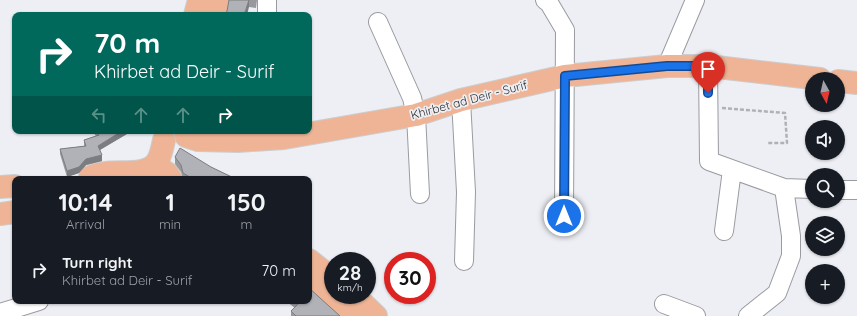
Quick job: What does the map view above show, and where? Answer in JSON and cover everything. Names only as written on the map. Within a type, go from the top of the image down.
[{"type":"main road","points":[[196,12],[199,0]]},
{"type":"main road","points":[[216,12],[218,0]]},
{"type":"main road","name":"Khirbet ad Deir - Surif","points":[[312,131],[416,115],[461,100],[565,76],[667,66],[708,66],[805,77]]},
{"type":"main road","points":[[845,82],[857,83]]},
{"type":"main road","name":"Khirbet ad Deir - Surif","points":[[177,139],[205,147],[283,135]]},
{"type":"main road","points":[[136,176],[173,174],[171,167],[177,139]]},
{"type":"main road","points":[[92,176],[109,172],[139,172],[147,169],[156,163],[177,139]]},
{"type":"main road","points":[[0,188],[12,186]]},
{"type":"main road","points":[[0,214],[12,212]]},
{"type":"main road","points":[[312,262],[324,272]]},
{"type":"main road","points":[[312,283],[350,316]]},
{"type":"main road","points":[[363,304],[376,316]]},
{"type":"street","points":[[267,0],[267,12]]},
{"type":"street","points":[[545,0],[549,2],[565,30],[564,216]]},
{"type":"street","points":[[667,66],[695,0]]},
{"type":"street","points":[[378,22],[412,98],[416,115],[420,194]]},
{"type":"street","points":[[708,66],[709,162],[784,188],[805,189]]},
{"type":"street","points":[[461,100],[466,192],[464,261]]},
{"type":"street","points":[[724,232],[732,170]]},
{"type":"street","points":[[748,316],[777,292],[791,256],[791,236],[784,188]]},
{"type":"street","points":[[845,190],[857,190]]},
{"type":"street","points":[[0,313],[29,304]]},
{"type":"street","points":[[664,304],[696,316]]},
{"type":"path","points":[[708,106],[785,113],[787,143],[767,143]]},
{"type":"building","points":[[229,0],[249,0],[245,12],[227,11]]},
{"type":"building","points":[[98,134],[117,134],[98,146],[102,155],[86,159],[79,167],[67,171],[60,149],[86,146],[84,140],[99,135]]},
{"type":"building","points":[[180,148],[211,167],[230,176],[188,176],[183,173],[181,165],[175,157]]},
{"type":"building","points":[[312,291],[324,302],[324,304],[327,304],[340,316],[296,316],[291,311],[298,304],[312,304]]},
{"type":"route","points":[[564,216],[565,76],[667,66],[708,66],[708,93]]}]
